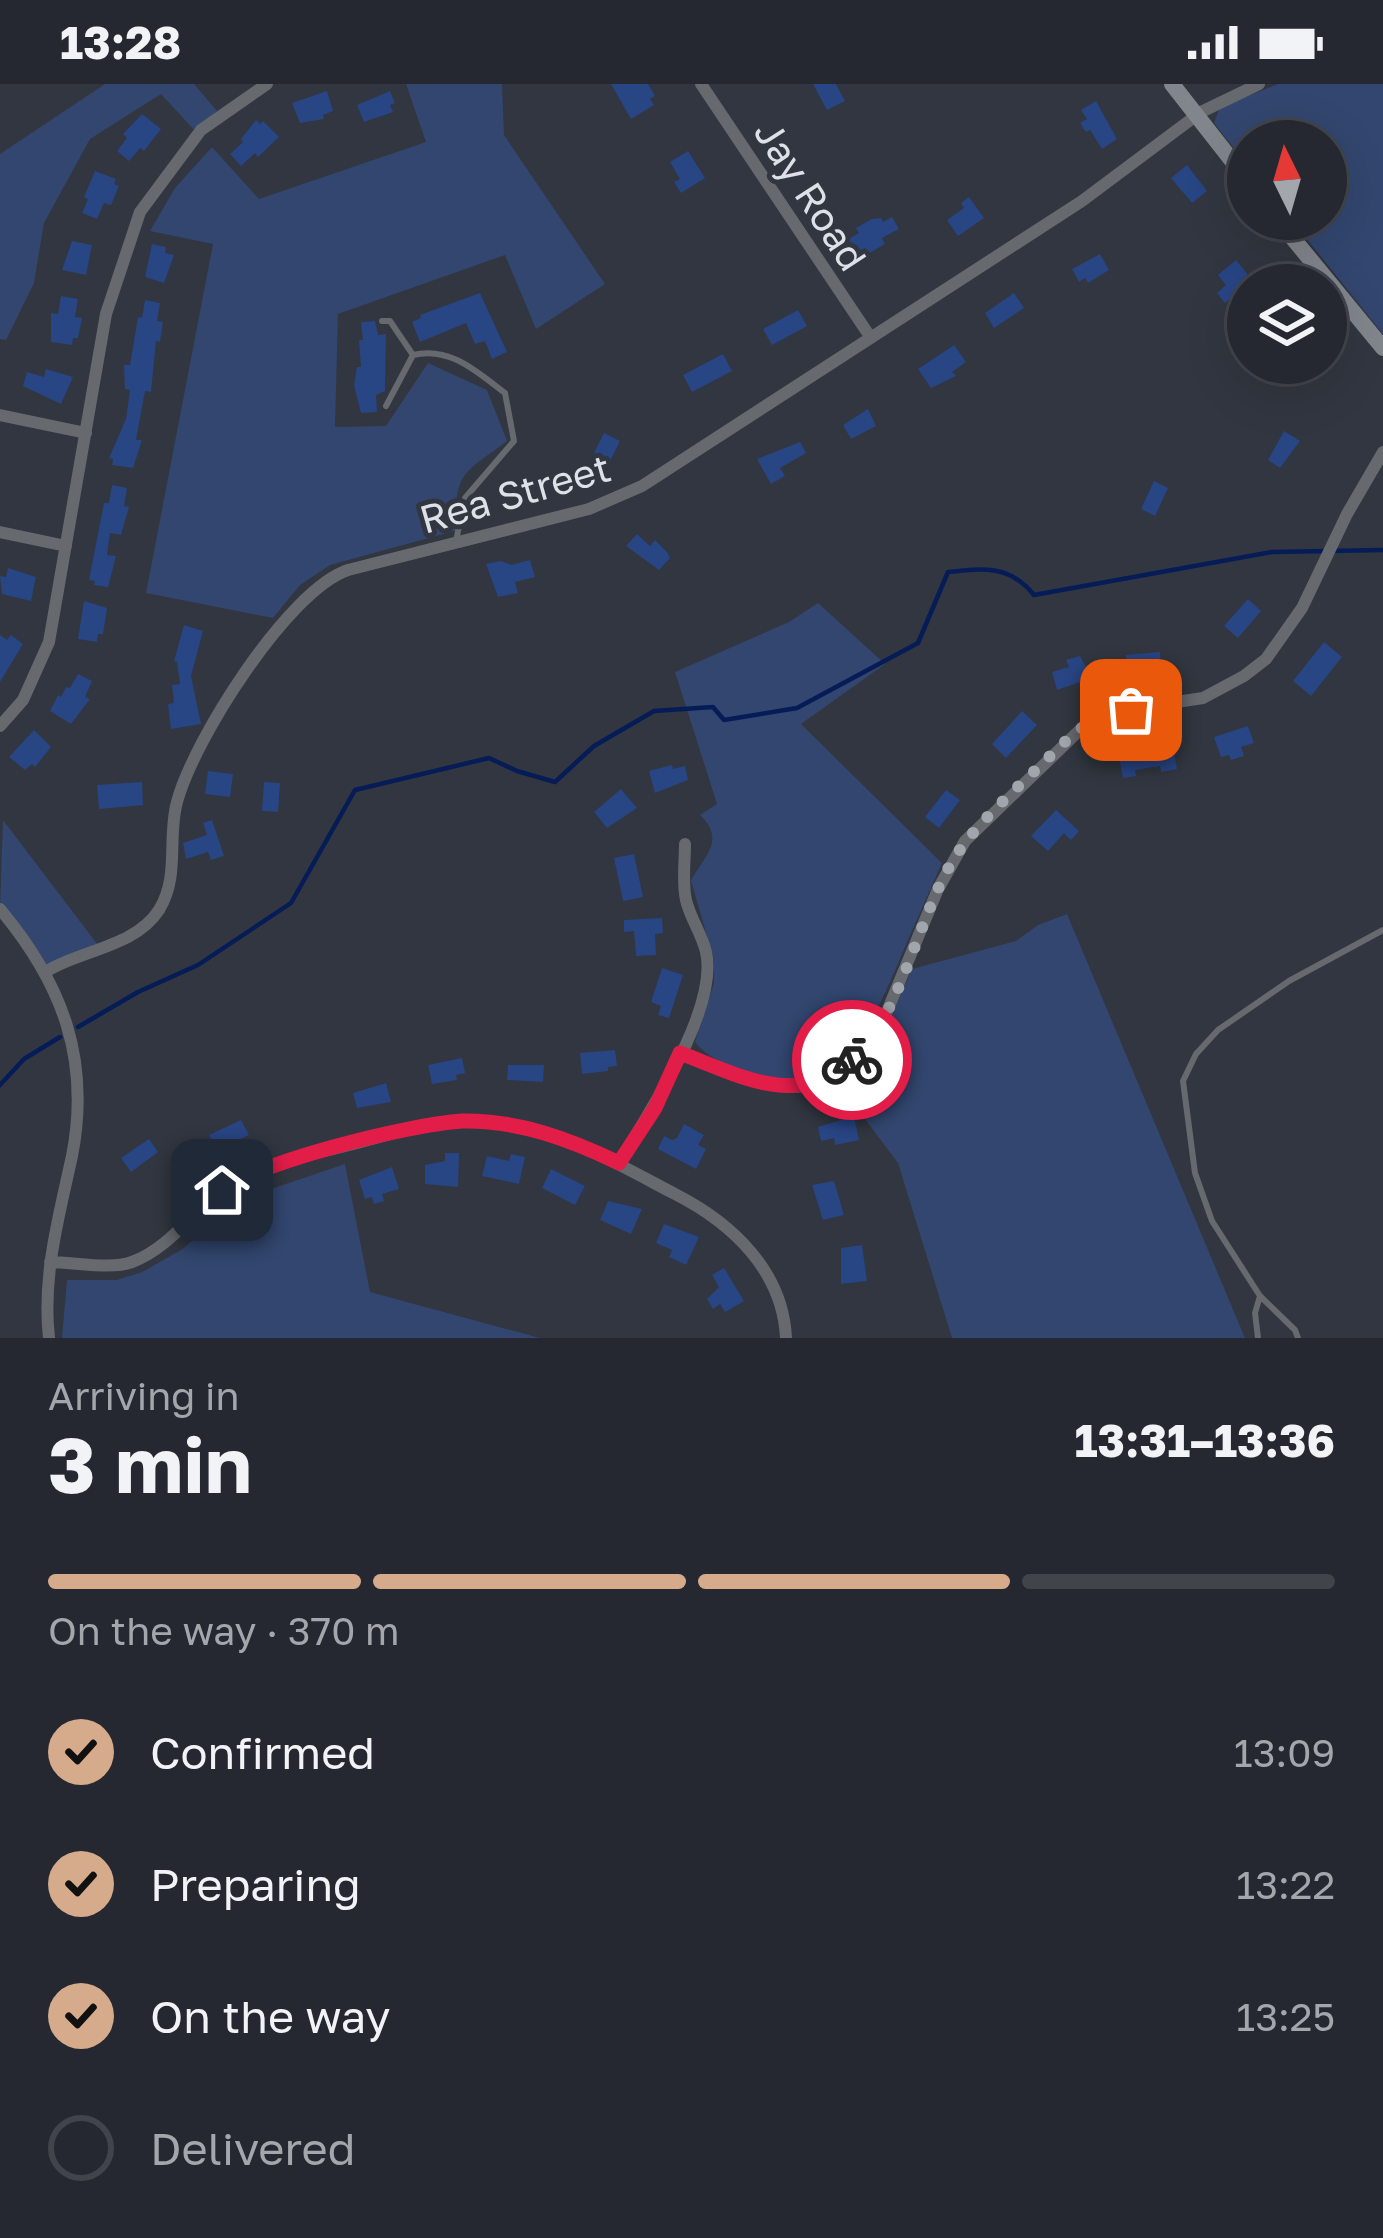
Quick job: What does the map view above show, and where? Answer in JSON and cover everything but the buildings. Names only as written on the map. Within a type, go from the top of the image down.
[{"type":"street","points":[[0,726],[23,700],[50,642],[106,314],[140,212],[200,130],[267,84]]},
{"type":"street","name":"Jay Road","points":[[701,84],[871,338]]},
{"type":"street","points":[[1172,84],[1227,154]]},
{"type":"street","name":"Rea Street","points":[[47,971],[67,958],[136,932],[158,911],[173,867],[176,804],[203,738],[312,588],[348,570],[589,509],[643,485],[1082,201],[1197,116],[1259,84]]},
{"type":"street","points":[[1294,240],[1383,348]]},
{"type":"street","points":[[0,415],[86,434]]},
{"type":"street","points":[[680,1053],[766,1087],[806,1086],[842,1070],[883,1021],[938,889],[965,842],[1086,724],[1117,711],[1188,702],[1244,676],[1266,659],[1293,624],[1370,468],[1383,452]]},
{"type":"street","points":[[0,532],[66,546]]},
{"type":"street","points":[[619,1163],[655,1108],[697,1016],[706,973],[706,954],[686,900],[685,844]]},
{"type":"street","points":[[0,909],[47,971],[74,1053],[78,1102],[50,1262],[49,1338]]},
{"type":"street","points":[[50,1262],[130,1264],[163,1243],[197,1209],[238,1179],[316,1154],[445,1123],[485,1121],[539,1130],[619,1163],[730,1228],[778,1296],[785,1311],[786,1338]]},
{"type":"lane","points":[[382,321],[390,320],[413,356]]},
{"type":"lane","points":[[386,406],[413,356],[429,351],[446,354],[505,393],[514,441],[465,498],[455,544]]},
{"type":"lane","points":[[1298,1338],[1260,1296],[1212,1221],[1195,1173],[1183,1081],[1196,1054],[1218,1030],[1289,982],[1383,930]]},
{"type":"lane","points":[[1258,1338],[1260,1296]]},
{"type":"shaded area","points":[[105,84],[194,84],[217,111],[195,131],[161,94],[90,139],[44,223],[34,283],[6,340],[0,339],[0,154]]},
{"type":"shaded area","points":[[406,84],[502,84],[504,135],[605,284],[536,329],[505,255],[338,314],[335,427],[386,426],[428,363],[487,390],[507,441],[464,476],[457,496],[458,530],[330,565],[300,585],[273,618],[146,593],[213,244],[150,231],[175,188],[212,147],[259,199],[426,142]]},
{"type":"shaded area","points":[[1278,84],[1383,84],[1383,334],[1347,289],[1347,264],[1327,264],[1308,240],[1347,240],[1347,120],[1227,120],[1227,139],[1214,123],[1220,107]]},
{"type":"shaded area","points":[[818,603],[885,664],[801,724],[942,863],[863,1033],[832,1066],[812,1076],[788,1079],[733,1068],[695,1042],[714,983],[714,960],[691,881],[712,841],[700,815],[717,804],[675,672],[789,622]]},
{"type":"shaded area","points":[[3,820],[101,949],[47,971],[0,909]]},
{"type":"shaded area","points":[[1067,914],[1245,1338],[952,1338],[898,1163],[838,1083],[876,1051],[912,969],[1016,941],[1038,925]]},
{"type":"shaded area","points":[[345,1164],[370,1292],[540,1338],[62,1338],[67,1280],[117,1280],[142,1272],[181,1250],[244,1198]]},
{"type":"waterway","points":[[78,1027],[198,965],[291,903],[355,790],[489,758],[555,782],[594,746],[654,711],[713,707],[724,720],[797,708],[918,643],[948,572],[1006,573],[1034,595],[1272,552],[1383,550]]},
{"type":"waterway","points":[[0,1085],[24,1059],[60,1037]]},
{"type":"way so far","points":[[852,1060],[883,1021],[938,889],[965,842],[1072,734],[1103,715],[1131,710]]},
{"type":"route","points":[[222,1190],[238,1179],[316,1154],[462,1121],[539,1130],[619,1163],[655,1108],[680,1053],[766,1087],[788,1088],[824,1080],[852,1060]]}]
